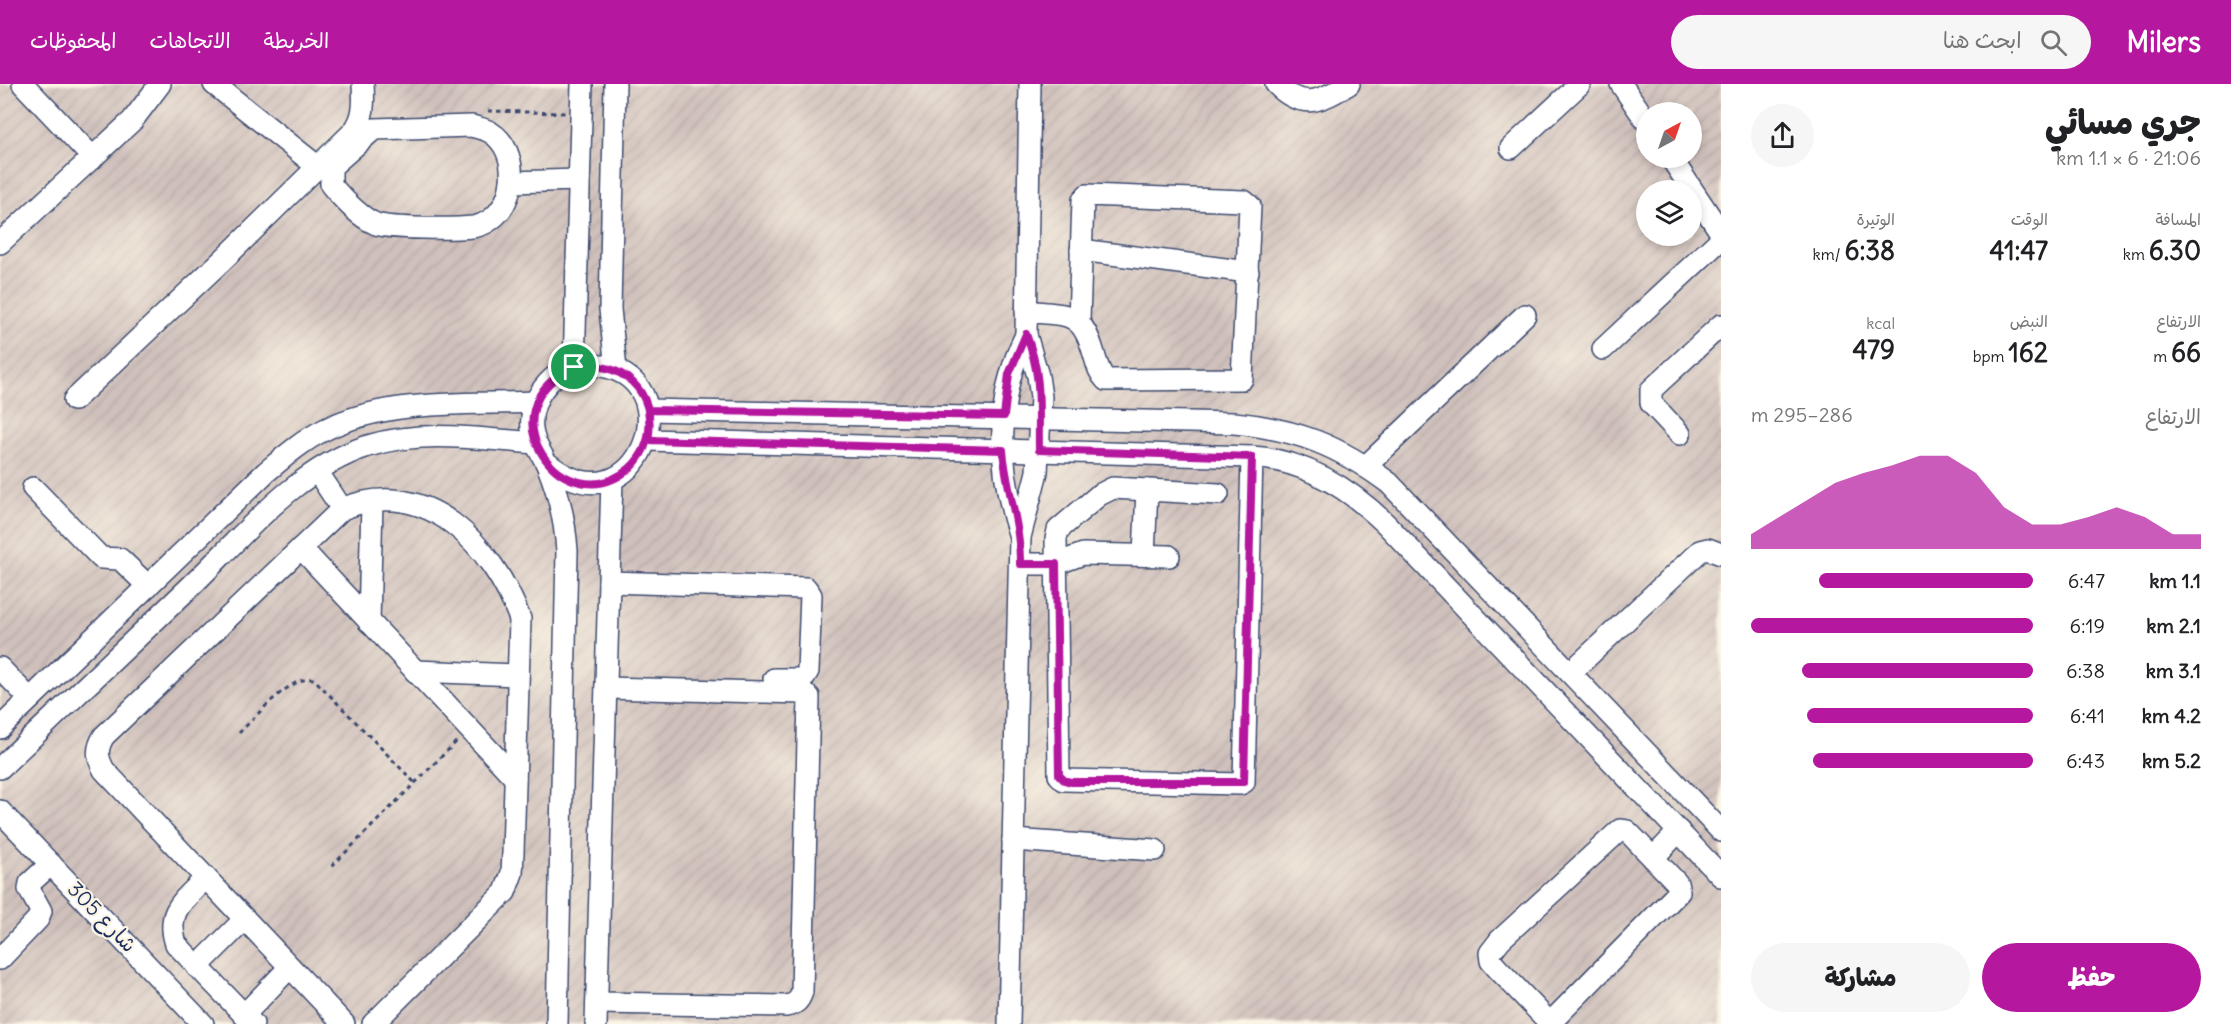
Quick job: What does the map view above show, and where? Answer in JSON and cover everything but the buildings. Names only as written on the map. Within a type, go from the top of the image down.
[{"type":"lane","points":[[23,84],[93,158]]},
{"type":"lane","points":[[0,243],[132,121],[160,84]]},
{"type":"lane","points":[[214,84],[318,167]]},
{"type":"lane","points":[[74,400],[231,252],[360,124],[365,104],[363,84]]},
{"type":"lane","points":[[574,367],[582,84]]},
{"type":"lane","points":[[615,84],[610,309],[616,370]]},
{"type":"lane","points":[[1020,537],[1033,494],[1039,450],[1038,419],[1041,397],[1038,376],[1026,334],[1030,84]]},
{"type":"lane","points":[[1276,84],[1290,97],[1306,102],[1324,99],[1348,84]]},
{"type":"lane","points":[[1511,148],[1580,84]]},
{"type":"lane","points":[[1621,84],[1636,106]]},
{"type":"lane","points":[[472,126],[491,133],[504,147],[511,182],[508,199],[500,212],[475,227],[386,226],[376,224],[358,212],[331,185],[329,176],[331,167],[374,129],[472,126]]},
{"type":"lane","points":[[1678,168],[1721,233]]},
{"type":"lane","points":[[511,182],[579,180]]},
{"type":"lane","points":[[1026,311],[1066,316],[1079,321],[1088,333],[1099,370],[1106,380],[1242,380],[1251,210],[1244,201],[1087,195],[1083,200],[1079,321]]},
{"type":"lane","points":[[1603,349],[1721,238]]},
{"type":"lane","points":[[1081,250],[1248,272]]},
{"type":"lane","points":[[1366,466],[1525,315]]},
{"type":"lane","points":[[1680,434],[1652,403],[1651,390],[1721,325]]},
{"type":"lane","points":[[1009,1024],[1020,537],[1008,494],[1003,450],[1009,374],[1026,334]]},
{"type":"lane","points":[[547,463],[561,474],[577,481],[595,482],[612,479],[634,464],[648,440],[648,410],[642,393],[616,370],[595,365],[574,367],[558,374],[545,387],[536,402],[532,422],[535,443],[547,463],[561,506],[567,551],[557,1024]]},
{"type":"lane","points":[[0,728],[265,473],[293,449],[324,430],[358,417],[394,409],[536,402]]},
{"type":"lane","points":[[648,410],[1004,416],[1038,419],[1234,423],[1268,426],[1301,434],[1333,446],[1366,466],[1397,491],[1721,831]]},
{"type":"lane","points":[[0,768],[284,498],[317,471],[337,459],[368,446],[400,439],[434,437],[535,443]]},
{"type":"lane","points":[[648,440],[1252,457],[1298,466],[1330,480],[1360,499],[1721,876]]},
{"type":"lane","points":[[1218,494],[1106,490],[1066,520],[1058,530],[1056,564],[1059,775],[1064,780],[1242,784],[1246,777],[1252,457]]},
{"type":"lane","points":[[317,471],[342,509]]},
{"type":"lane","points":[[606,681],[802,693],[809,697],[802,992],[800,999],[794,1004],[596,1014],[612,479]]},
{"type":"lane","points":[[33,488],[101,558],[120,559],[148,586]]},
{"type":"lane","points":[[1144,555],[1147,490]]},
{"type":"lane","points":[[344,1024],[104,770],[98,759],[98,747],[104,736],[342,509],[357,503],[391,500],[416,504],[439,514],[460,528],[479,546],[509,591],[520,619],[512,873],[505,892],[373,1024]]},
{"type":"lane","points":[[369,622],[372,501]]},
{"type":"lane","points":[[301,548],[515,778]]},
{"type":"lane","points":[[1571,672],[1700,550],[1708,549],[1721,554]]},
{"type":"lane","points":[[1020,564],[1056,564],[1083,555],[1169,556]]},
{"type":"lane","points":[[606,681],[803,679],[808,671],[811,595],[806,588],[609,582]]},
{"type":"lane","points":[[0,668],[30,699]]},
{"type":"lane","points":[[415,671],[518,675]]},
{"type":"lane","name":"شارع 305","points":[[0,811],[203,1024]]},
{"type":"lane","points":[[1620,830],[1627,831],[1653,858],[1679,887],[1677,896],[1554,1019],[1548,1021],[1491,962],[1490,953],[1494,945],[1620,830]]},
{"type":"lane","points":[[1653,858],[1679,831]]},
{"type":"lane","points":[[1013,840],[1155,850]]},
{"type":"lane","points":[[0,958],[32,927],[40,915],[41,911],[29,889],[30,883],[51,864]]},
{"type":"lane","points":[[206,878],[180,903],[173,916],[171,930],[176,944],[197,967],[248,1019],[290,967]]},
{"type":"lane","points":[[197,967],[245,919]]},
{"type":"path","points":[[238,733],[292,683],[303,678],[314,679],[415,783]]},
{"type":"path","points":[[332,866],[469,729]]},
{"type":"shaded area","points":[[0,84],[1721,84],[1721,1024],[0,1024]]},
{"type":"route","points":[[574,367],[558,374],[545,387],[536,402],[532,415],[532,429],[535,443],[547,463],[561,474],[577,481],[595,482],[612,479],[634,464],[643,453],[648,440],[650,430],[650,420],[648,410],[1004,416],[1009,374],[1026,334],[1033,354],[1041,397],[1038,419],[1039,450],[1252,457],[1246,777],[1244,782],[1240,784],[1071,782],[1059,775],[1061,760],[1056,564],[1020,564],[1020,537],[1008,494],[1003,450],[648,440],[650,420],[648,410],[642,393],[630,380],[616,370],[602,366],[574,367]]}]
